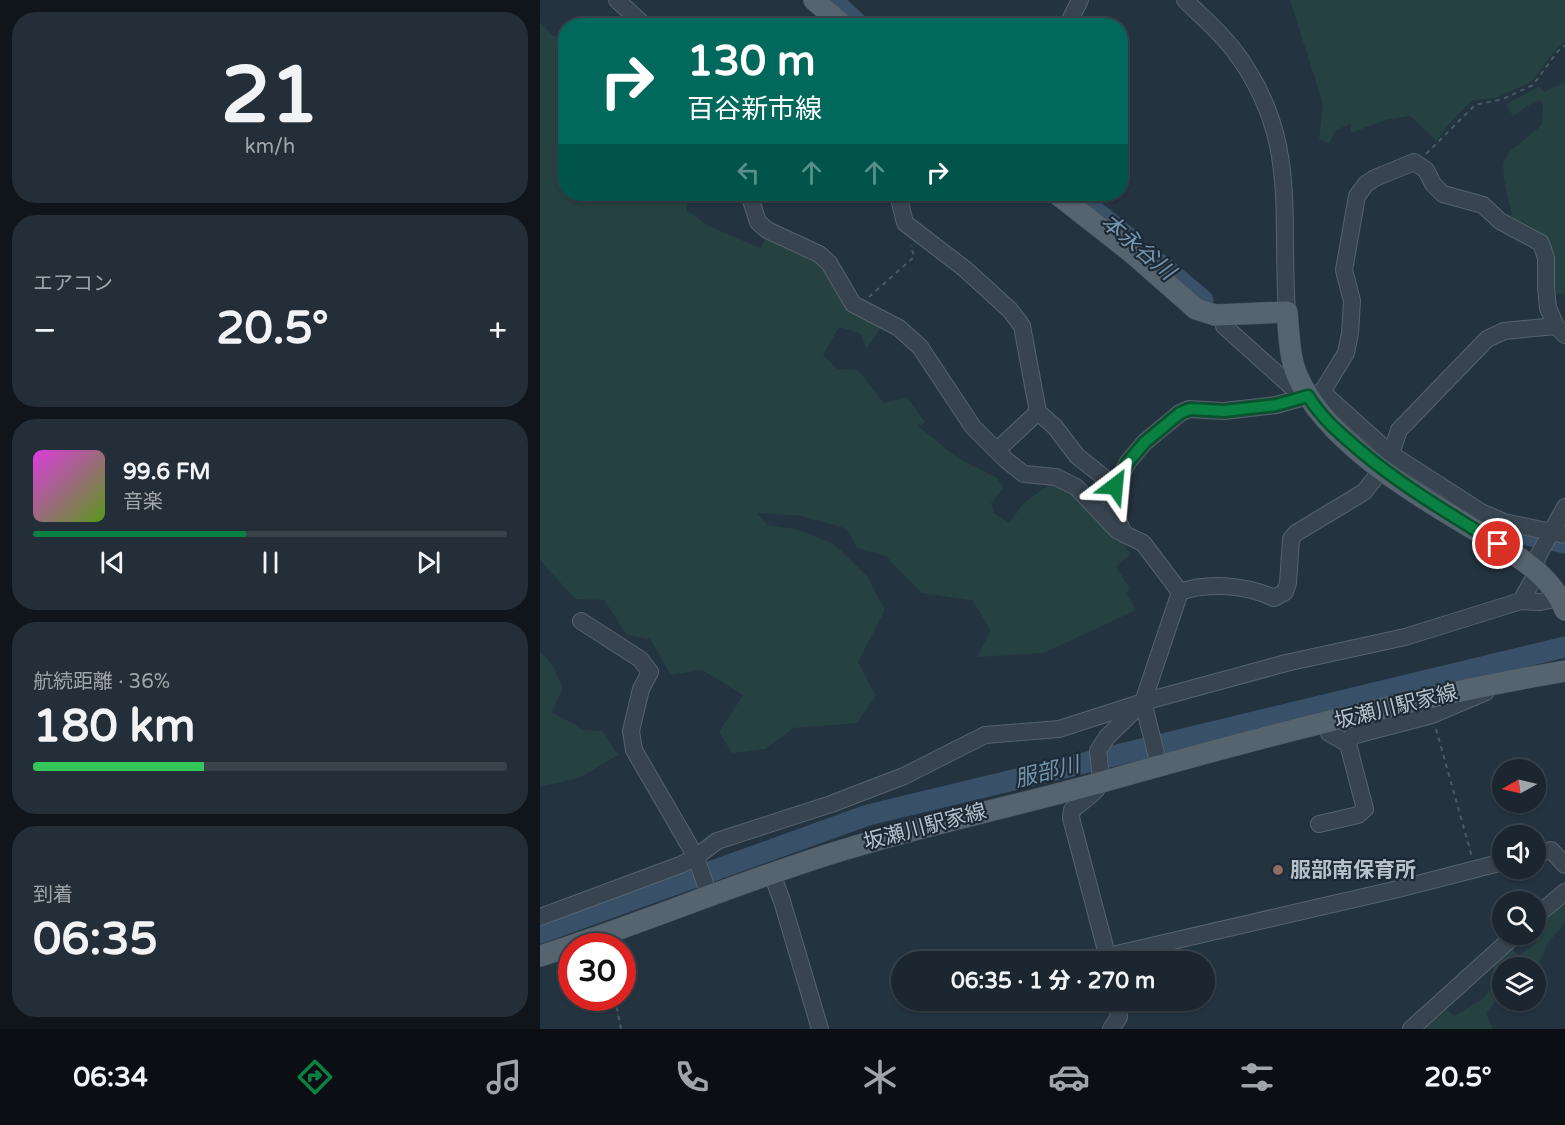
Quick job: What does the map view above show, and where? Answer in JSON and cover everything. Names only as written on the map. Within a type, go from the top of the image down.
[{"type":"main road","points":[[814,0],[835,18]]},
{"type":"main road","points":[[1066,201],[1131,252],[1196,309],[1215,315],[1287,312],[1292,361],[1297,375],[1311,395],[1317,410],[1331,427],[1387,461],[1407,488],[1536,563],[1554,587],[1563,604]]},
{"type":"main road","name":"坂瀬川駅家線","points":[[540,956],[602,937],[707,891],[772,874],[841,850],[1100,776],[1490,684],[1565,671]]},
{"type":"street","points":[[617,0],[636,18]]},
{"type":"street","points":[[1071,18],[1080,0]]},
{"type":"street","points":[[1185,0],[1232,47],[1266,102],[1283,164],[1287,312]]},
{"type":"street","points":[[1124,534],[1112,507],[1115,486],[1128,462],[1145,442],[1180,413],[1190,409],[1224,411],[1276,405],[1311,395],[1346,353],[1352,301],[1344,270],[1358,196],[1366,184],[1414,162],[1426,170],[1433,184],[1443,194],[1483,205],[1500,221],[1541,243],[1546,258],[1548,308],[1561,330],[1504,331],[1487,339],[1398,430],[1387,461],[1364,492],[1296,533],[1291,539],[1288,583],[1285,592],[1274,598],[1258,590],[1238,587],[1191,588],[1180,592]]},
{"type":"street","points":[[751,201],[758,222],[767,230],[819,254],[829,263],[853,304],[899,328],[920,347],[973,427],[997,450],[1024,474],[1056,477],[1076,487],[1119,532],[1143,543],[1180,592]]},
{"type":"street","points":[[899,201],[904,223],[965,269],[1010,310],[1022,326],[1038,412],[1055,427],[1077,456],[1115,486]]},
{"type":"street","points":[[1223,315],[1224,326],[1311,395]]},
{"type":"street","points":[[997,450],[1038,412]]},
{"type":"street","points":[[1387,461],[1504,522],[1558,534]]},
{"type":"street","points":[[1521,601],[1534,578],[1536,563],[1558,534],[1565,507]]},
{"type":"street","points":[[1106,951],[1071,818],[1072,810],[1098,789],[1100,776],[1098,752],[1107,737],[1143,702],[1180,592]]},
{"type":"street","points":[[540,917],[680,865],[698,861],[717,841],[831,804],[904,776],[985,735],[1059,729],[1143,702],[1286,663],[1406,637],[1521,601],[1563,604]]},
{"type":"street","points":[[581,621],[640,659],[650,672],[641,689],[631,731],[634,750],[698,861],[707,891]]},
{"type":"street","points":[[1347,744],[1352,736],[1432,715],[1487,692],[1490,684]]},
{"type":"street","points":[[1143,702],[1159,761]]},
{"type":"street","points":[[1319,824],[1358,815],[1365,809],[1347,744],[1329,733],[1328,723]]},
{"type":"street","points":[[1546,851],[1551,850],[1565,865]]},
{"type":"street","points":[[1141,951],[1492,865]]},
{"type":"street","points":[[772,874],[820,1029]]},
{"type":"street","points":[[1546,908],[1565,892]]},
{"type":"street","points":[[1411,1029],[1504,945]]},
{"type":"street","points":[[1111,1029],[1119,1017],[1118,1011]]},
{"type":"path","points":[[1419,164],[1430,148],[1475,105],[1503,99],[1533,84],[1565,45]]},
{"type":"path","points":[[858,308],[914,257],[909,236],[911,228]]},
{"type":"path","points":[[1432,715],[1476,870]]},
{"type":"path","points":[[618,1011],[621,1029]]},
{"type":"green space","points":[[1290,0],[1565,0],[1565,42],[1557,48],[1531,82],[1496,98],[1472,100],[1446,127],[1437,141],[1410,116],[1385,120],[1351,133],[1351,124],[1336,130],[1329,143],[1319,140],[1323,104]]},
{"type":"green space","points":[[540,22],[553,36],[558,37],[558,201],[687,201],[687,211],[709,226],[760,248],[768,235],[813,256],[883,325],[866,349],[860,333],[839,327],[823,355],[838,369],[858,370],[884,403],[907,397],[925,422],[918,426],[959,459],[997,478],[1004,488],[991,503],[994,513],[1009,523],[1024,503],[1053,482],[1078,494],[1123,543],[1130,554],[1116,567],[1129,587],[1127,594],[1136,610],[1044,653],[977,657],[991,630],[972,600],[921,593],[886,556],[857,548],[847,529],[802,516],[757,513],[768,525],[796,529],[834,544],[867,576],[885,610],[858,662],[876,696],[857,723],[794,728],[765,749],[732,753],[719,732],[743,695],[702,670],[671,675],[650,639],[627,635],[604,600],[575,599],[540,560]]},
{"type":"green space","points":[[1565,82],[1565,295],[1551,292],[1554,263],[1513,222],[1503,163],[1511,150],[1542,125],[1543,102],[1535,101],[1513,116],[1506,105],[1539,86],[1543,92]]},
{"type":"green space","points":[[540,651],[553,666],[563,688],[552,712],[584,730],[602,731],[618,755],[579,778],[540,787]]},
{"type":"green space","points":[[1565,900],[1565,923],[1548,943],[1542,957],[1504,957],[1512,949],[1519,956],[1533,945],[1546,945],[1546,916]]},
{"type":"green space","points":[[1492,986],[1492,1005],[1486,1013],[1493,1029],[1423,1029],[1447,1010],[1454,1016],[1483,999]]},
{"type":"waterway","name":"本永谷川","points":[[832,0],[851,18]]},
{"type":"waterway","name":"本永谷川","points":[[1083,201],[1132,241]]},
{"type":"waterway","name":"本永谷川","points":[[1160,264],[1203,300]]},
{"type":"waterway","name":"本永谷川","points":[[1334,414],[1379,455],[1395,465]]},
{"type":"waterway","name":"本永谷川","points":[[1459,507],[1480,522],[1516,533],[1565,543]]},
{"type":"waterway","name":"服部川","points":[[540,933],[868,815],[1565,647]]},
{"type":"place","name":"服部南保育所","points":[[1278,870]]},
{"type":"route","points":[[1115,486],[1128,462],[1145,442],[1180,413],[1190,409],[1224,411],[1276,405],[1308,396],[1331,427],[1382,469],[1407,488],[1498,544]]}]
